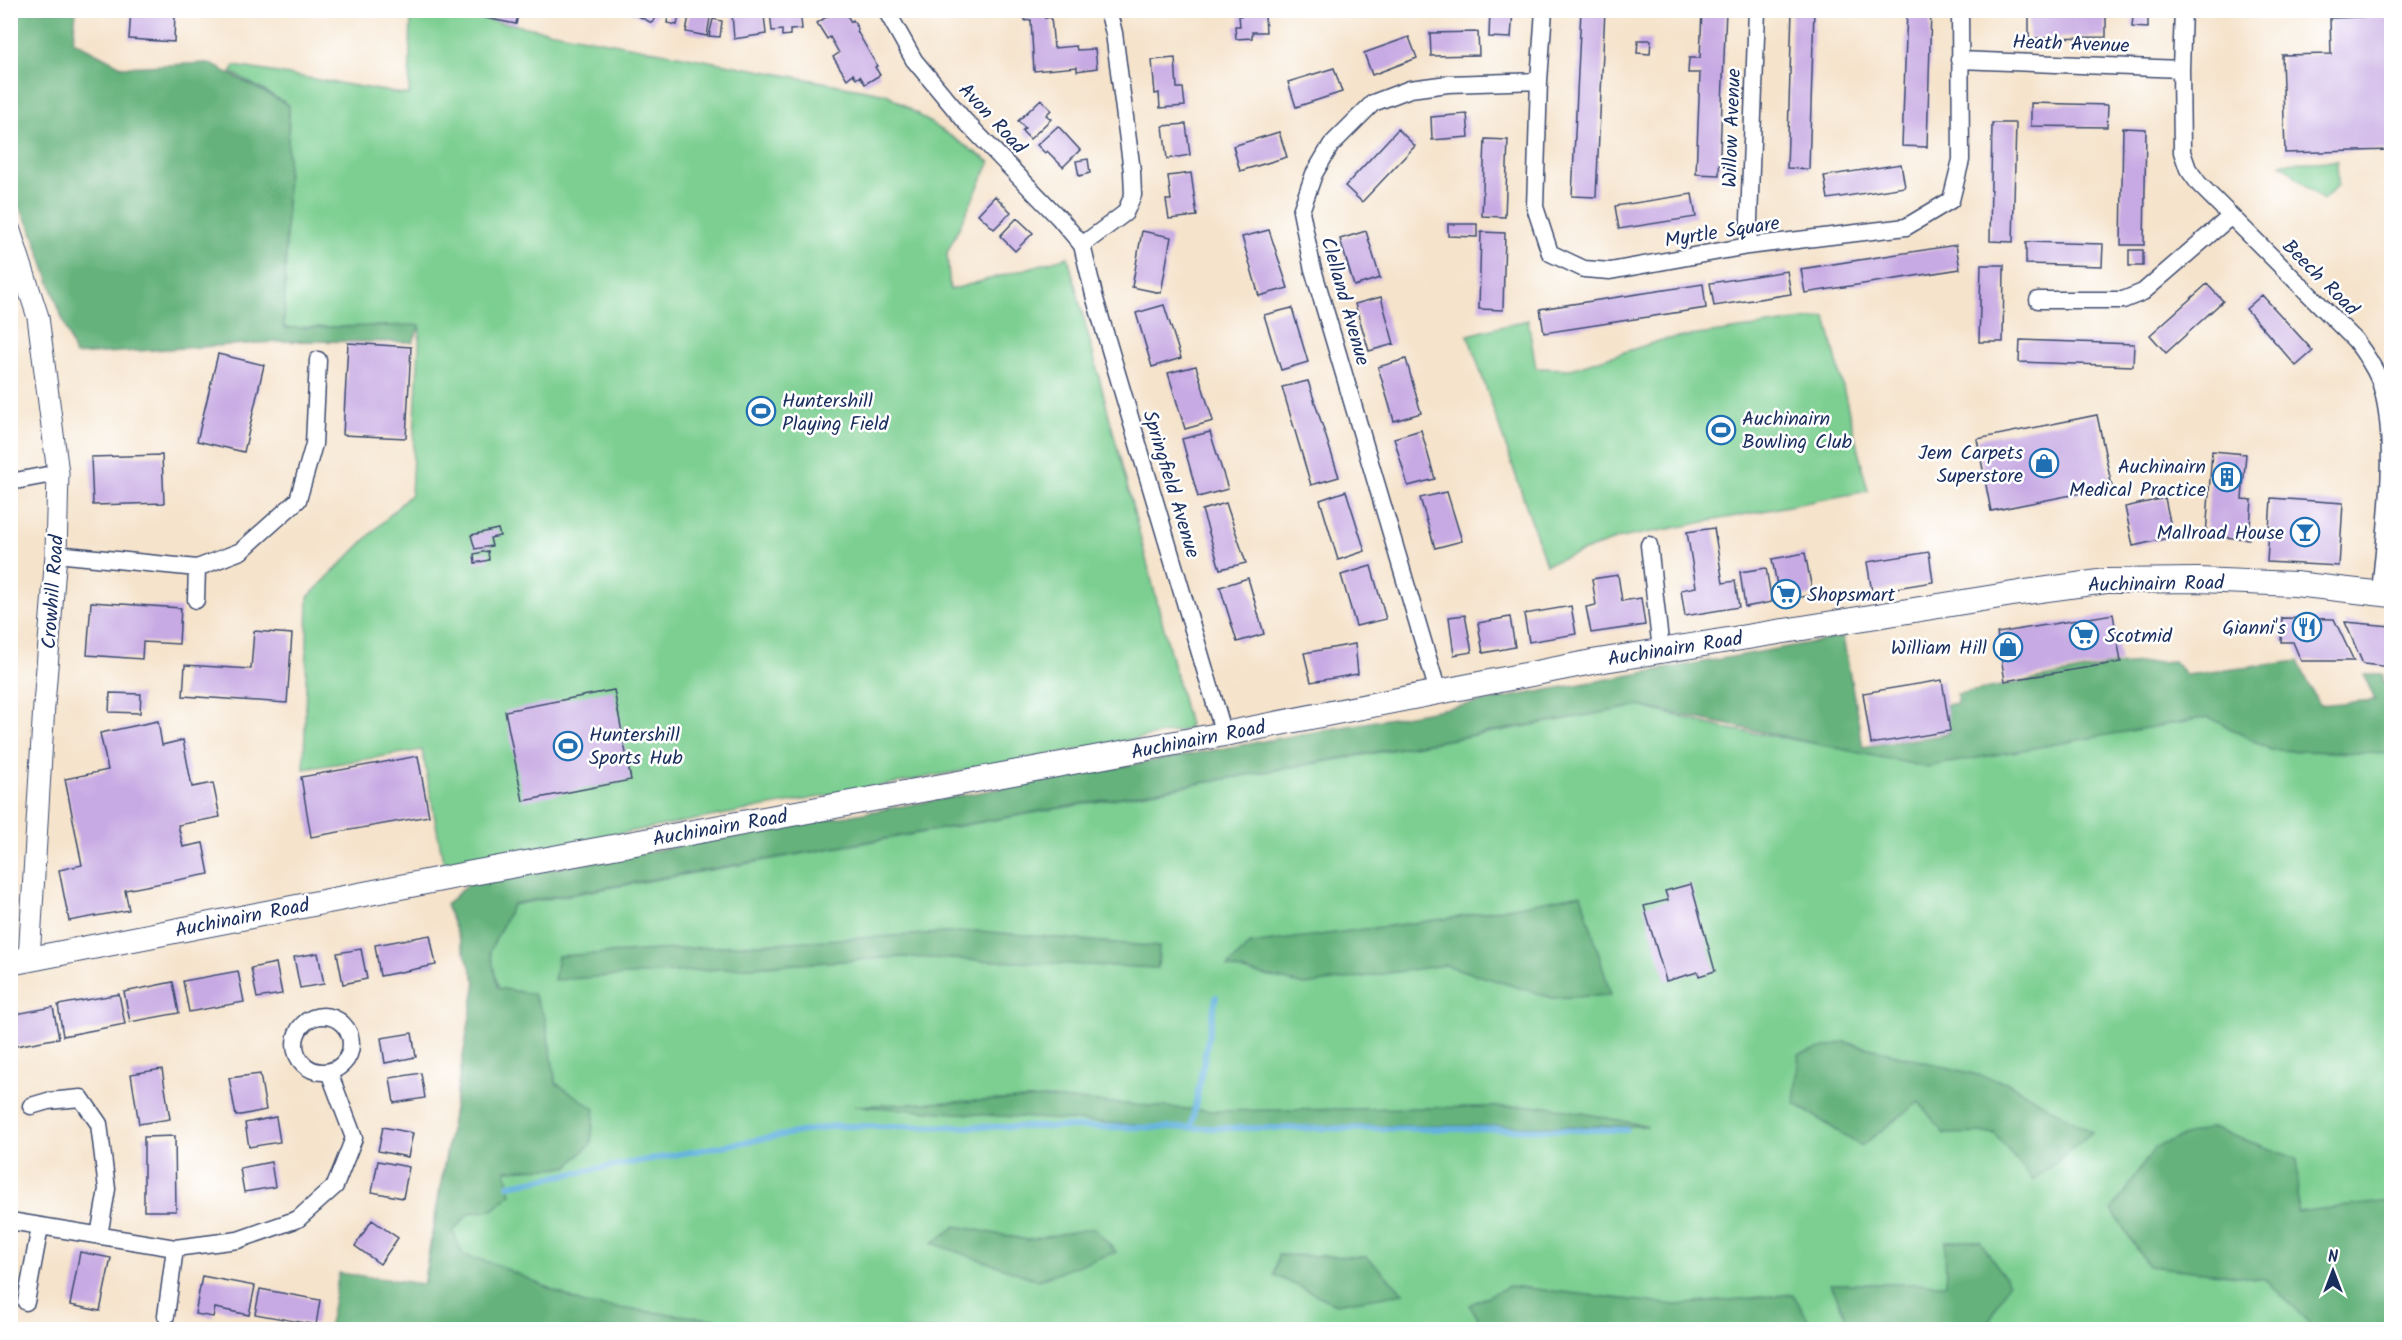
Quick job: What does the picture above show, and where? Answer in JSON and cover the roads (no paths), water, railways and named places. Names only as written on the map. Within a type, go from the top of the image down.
[{"type":"main road","name":"Auchinairn Road","points":[[20,961],[479,871],[1224,734],[1661,650],[2019,593],[2106,581],[2208,580],[2295,584],[2386,594]]},
{"type":"street","name":"Avon Road","points":[[886,10],[914,60],[957,112],[1082,245]]},
{"type":"street","points":[[1082,245],[1125,213],[1133,195],[1132,171],[1114,33],[1108,10]]},
{"type":"street","name":"Myrtle Square","points":[[1544,10],[1535,207],[1550,253],[1584,268],[1610,271],[1748,246],[1906,227],[1951,200],[1961,160],[1960,10]]},
{"type":"street","name":"Willow Avenue","points":[[1748,246],[1757,10]]},
{"type":"street","name":"Beech Road","points":[[2184,10],[2181,69],[2182,152],[2188,169],[2199,184],[2355,340],[2369,359],[2379,379],[2388,428],[2386,594]]},
{"type":"street","name":"Heath Avenue","points":[[1959,60],[2181,69]]},
{"type":"street","name":"Clelland Avenue","points":[[1438,692],[1312,266],[1301,211],[1314,174],[1330,145],[1373,104],[1410,89],[1448,84],[1539,81]]},
{"type":"street","points":[[2038,300],[2123,300],[2144,292],[2231,216]]},
{"type":"street","name":"Crowhill Road","points":[[10,231],[38,317],[58,473],[56,554],[20,961]]},
{"type":"street","name":"Springfield Avenue","points":[[1082,245],[1098,310],[1224,734]]},
{"type":"street","points":[[56,554],[197,568],[241,551],[298,500],[314,444],[318,360]]},
{"type":"street","points":[[10,482],[58,473]]},
{"type":"street","points":[[1649,545],[1661,650]]},
{"type":"street","points":[[196,600],[197,568]]},
{"type":"street","points":[[10,1221],[175,1248],[238,1240],[298,1219],[335,1186],[354,1138],[329,1072]]},
{"type":"street","points":[[31,1106],[48,1101],[81,1098],[99,1124],[107,1189],[99,1236]]},
{"type":"street","points":[[26,1302],[40,1227]]},
{"type":"street","points":[[166,1316],[175,1248]]},
{"type":"waterway","points":[[1191,1128],[1216,997]]},
{"type":"waterway","points":[[509,1185],[833,1126],[1627,1130]]},
{"type":"place","name":"Huntershill Playing Field","points":[[761,411]]},
{"type":"place","name":"Auchinairn Bowling Club","points":[[1721,430]]},
{"type":"place","name":"Jem Carpets Superstore","points":[[2044,463]]},
{"type":"place","name":"Auchinairn Medical Practice","points":[[2227,477]]},
{"type":"place","name":"Mallroad House","points":[[2305,532]]},
{"type":"place","name":"Shopsmart","points":[[1786,594]]},
{"type":"place","name":"Gianni's","points":[[2307,627]]},
{"type":"place","name":"Scotmid","points":[[2084,635]]},
{"type":"place","name":"William Hill","points":[[2008,647]]},
{"type":"place","name":"Huntershill Sports Hub","points":[[568,746]]}]
